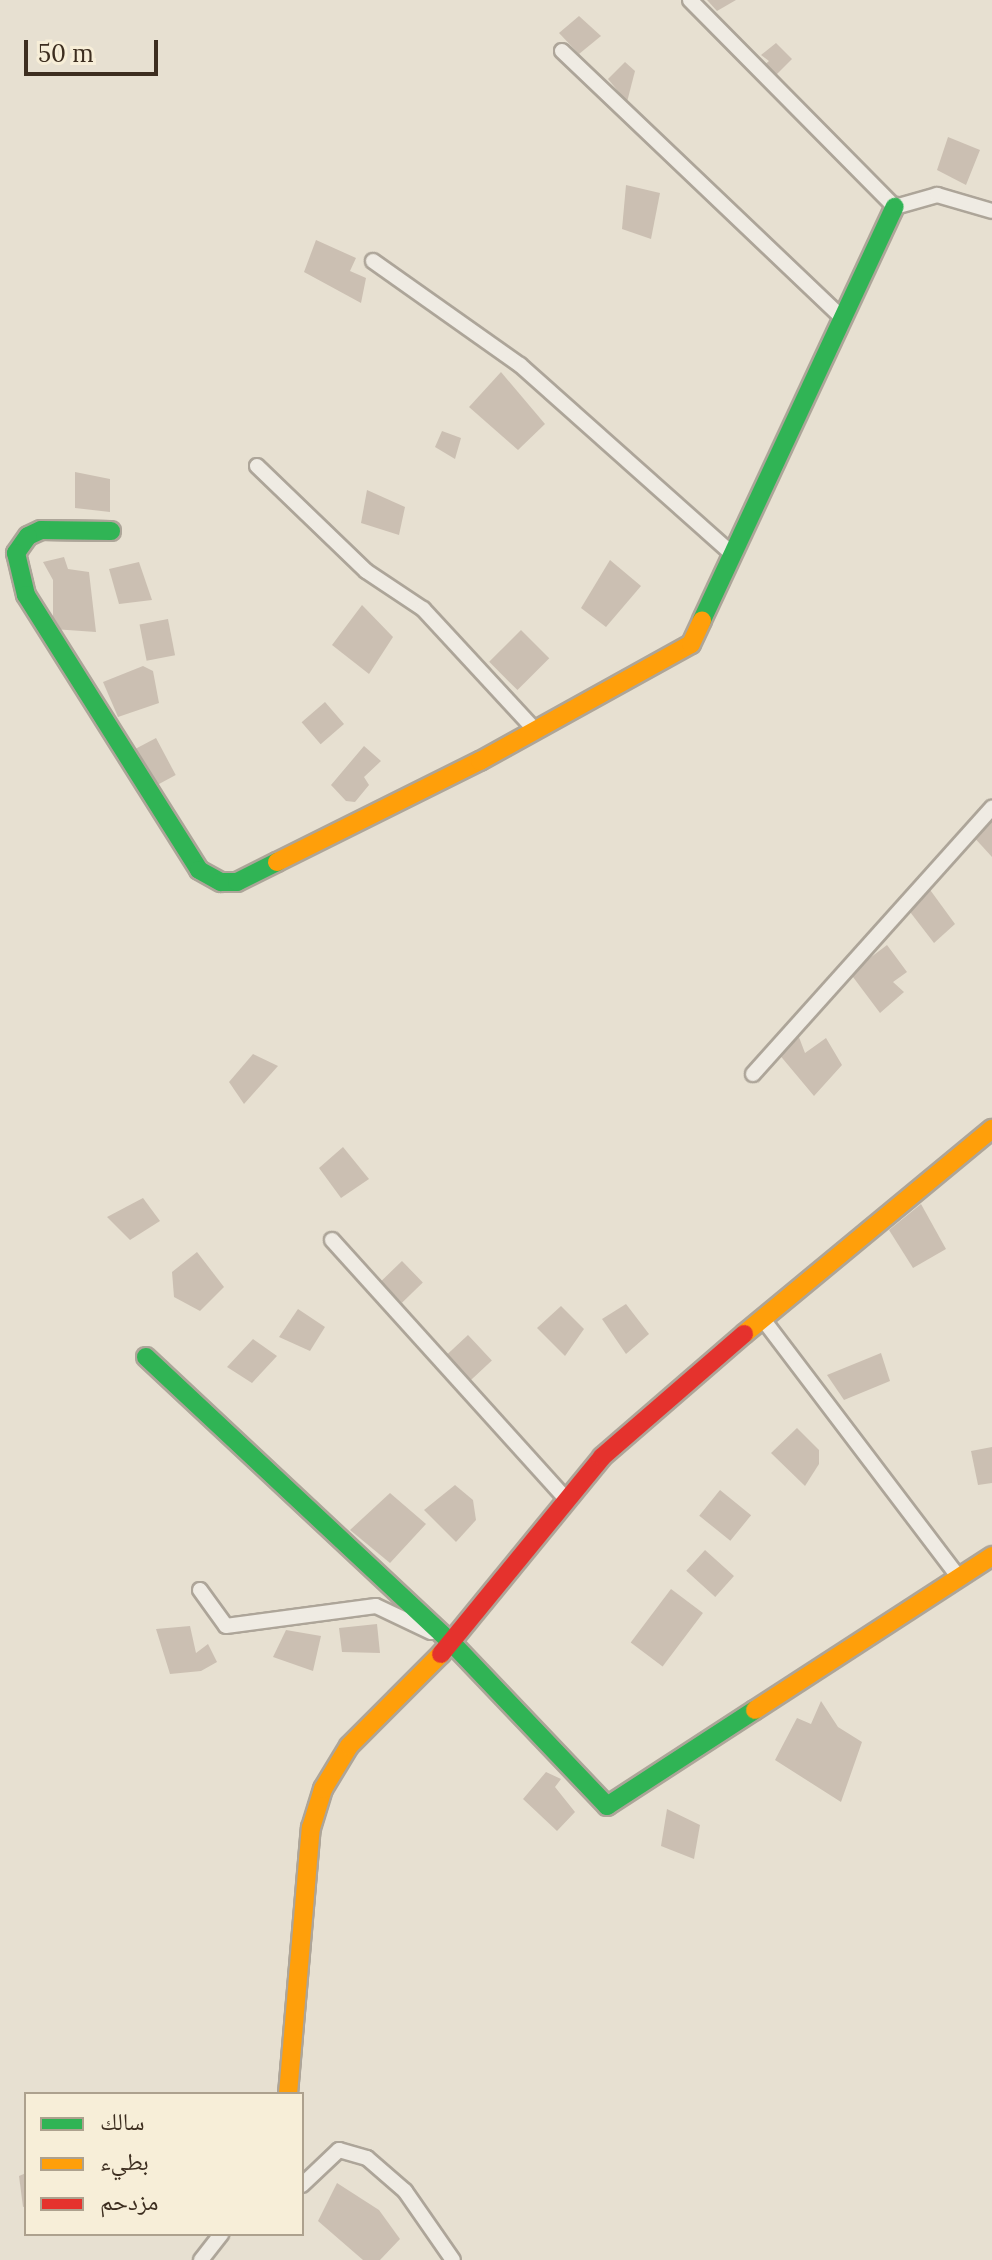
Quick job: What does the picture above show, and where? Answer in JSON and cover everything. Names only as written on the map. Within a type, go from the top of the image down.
[{"type":"street","points":[[690,0],[895,207]]},
{"type":"street","points":[[562,51],[841,317]]},
{"type":"street","points":[[111,531],[41,530],[21,543],[19,574],[40,621],[209,878],[237,882],[536,731],[691,644],[841,317],[895,207],[937,195],[992,211]]},
{"type":"street","points":[[373,261],[520,365],[732,554]]},
{"type":"street","points":[[257,466],[366,571],[423,609],[536,731]]},
{"type":"street","points":[[753,1074],[992,808]]},
{"type":"street","points":[[288,2092],[302,1891],[323,1789],[378,1712],[452,1643],[625,1436],[762,1318],[992,1129]]},
{"type":"street","points":[[332,1240],[568,1501]]},
{"type":"street","points":[[762,1318],[959,1578]]},
{"type":"street","points":[[146,1357],[438,1629],[612,1807],[795,1680],[992,1556]]},
{"type":"street","points":[[200,1590],[218,1621],[234,1627],[376,1606],[428,1633],[438,1629]]},
{"type":"street","points":[[304,2183],[339,2150],[367,2158],[405,2191],[453,2260]]},
{"type":"street","points":[[201,2260],[219,2236]]},
{"type":"building","points":[[707,0],[736,0],[717,11]]},
{"type":"building","points":[[579,16],[601,36],[579,54],[559,33]]},
{"type":"building","points":[[776,43],[792,59],[774,77],[762,67],[769,61],[761,55]]},
{"type":"building","points":[[625,62],[635,71],[627,102],[608,79]]},
{"type":"building","points":[[948,137],[980,150],[966,185],[937,170]]},
{"type":"building","points":[[626,185],[660,193],[651,239],[622,229]]},
{"type":"building","points":[[316,240],[356,258],[350,271],[366,278],[361,303],[304,272]]},
{"type":"building","points":[[501,372],[545,424],[518,450],[469,407]]},
{"type":"building","points":[[442,431],[461,438],[455,459],[435,447]]},
{"type":"building","points":[[75,472],[110,479],[110,512],[75,508]]},
{"type":"building","points":[[367,490],[405,507],[399,535],[361,523]]},
{"type":"building","points":[[64,557],[68,569],[89,572],[96,632],[53,629],[53,580],[43,562]]},
{"type":"building","points":[[610,560],[641,586],[606,627],[581,608]]},
{"type":"building","points":[[139,562],[152,600],[119,604],[109,569]]},
{"type":"building","points":[[362,605],[393,637],[369,674],[332,645]]},
{"type":"building","points":[[168,619],[175,655],[147,661],[140,625]]},
{"type":"building","points":[[521,630],[549,658],[517,690],[489,662]]},
{"type":"building","points":[[143,666],[153,671],[159,703],[118,717],[103,682]]},
{"type":"building","points":[[325,702],[344,724],[321,744],[302,722]]},
{"type":"building","points":[[156,738],[176,775],[148,790],[129,753]]},
{"type":"building","points":[[364,746],[381,761],[364,777],[369,785],[355,802],[346,801],[331,785]]},
{"type":"building","points":[[992,813],[992,857],[971,834]]},
{"type":"building","points":[[928,887],[955,924],[934,943],[907,908]]},
{"type":"building","points":[[887,945],[907,972],[893,982],[904,992],[880,1013],[850,973]]},
{"type":"building","points":[[797,1032],[805,1053],[826,1038],[842,1065],[814,1096],[778,1053]]},
{"type":"building","points":[[253,1054],[278,1066],[244,1104],[229,1082]]},
{"type":"building","points":[[343,1147],[369,1179],[341,1198],[319,1168]]},
{"type":"building","points":[[143,1198],[160,1221],[130,1240],[107,1217]]},
{"type":"building","points":[[921,1204],[946,1249],[913,1268],[889,1230]]},
{"type":"building","points":[[197,1252],[224,1287],[200,1311],[174,1297],[172,1272]]},
{"type":"building","points":[[402,1261],[423,1283],[402,1303],[381,1281]]},
{"type":"building","points":[[626,1304],[649,1334],[626,1354],[602,1319]]},
{"type":"building","points":[[561,1306],[584,1329],[565,1356],[537,1328]]},
{"type":"building","points":[[298,1309],[325,1327],[310,1351],[279,1337]]},
{"type":"building","points":[[468,1335],[492,1361],[468,1383],[444,1358]]},
{"type":"building","points":[[253,1339],[277,1356],[252,1383],[227,1367]]},
{"type":"building","points":[[881,1353],[890,1381],[844,1400],[827,1375]]},
{"type":"building","points":[[797,1428],[819,1450],[819,1464],[805,1486],[771,1453]]},
{"type":"building","points":[[992,1447],[992,1483],[978,1485],[971,1451]]},
{"type":"building","points":[[455,1485],[473,1500],[476,1520],[456,1542],[424,1510]]},
{"type":"building","points":[[720,1490],[751,1515],[730,1541],[699,1516]]},
{"type":"building","points":[[390,1493],[426,1524],[390,1563],[350,1530]]},
{"type":"building","points":[[705,1550],[734,1576],[715,1597],[686,1571]]},
{"type":"building","points":[[671,1589],[703,1613],[663,1667],[631,1643]]},
{"type":"building","points":[[377,1624],[380,1653],[342,1652],[339,1628]]},
{"type":"building","points":[[190,1626],[196,1653],[208,1644],[217,1662],[201,1671],[170,1674],[156,1629]]},
{"type":"building","points":[[286,1630],[321,1636],[313,1671],[273,1657]]},
{"type":"building","points":[[821,1701],[838,1727],[862,1742],[841,1802],[775,1760],[797,1718],[811,1724]]},
{"type":"building","points":[[546,1772],[561,1779],[555,1787],[575,1812],[557,1831],[523,1799]]},
{"type":"building","points":[[667,1809],[700,1825],[694,1859],[661,1846]]},
{"type":"building","points":[[24,2174],[23,2207],[19,2176]]},
{"type":"building","points":[[337,2183],[379,2210],[400,2239],[380,2260],[363,2260],[318,2221]]},
{"type":"traffic: fast","points":[[702,620],[895,207]]},
{"type":"traffic: fast","points":[[111,531],[41,530],[28,536],[16,553],[26,595],[199,870],[221,882],[237,882],[277,862]]},
{"type":"traffic: fast","points":[[146,1357],[452,1643],[607,1806],[755,1710]]},
{"type":"traffic: slow","points":[[277,862],[480,761],[691,644],[702,620]]},
{"type":"traffic: slow","points":[[744,1334],[992,1129]]},
{"type":"traffic: slow","points":[[755,1710],[992,1556]]},
{"type":"traffic: slow","points":[[288,2092],[311,1828],[323,1789],[349,1746],[441,1654]]},
{"type":"traffic: jam","points":[[441,1654],[602,1457],[744,1334]]}]
